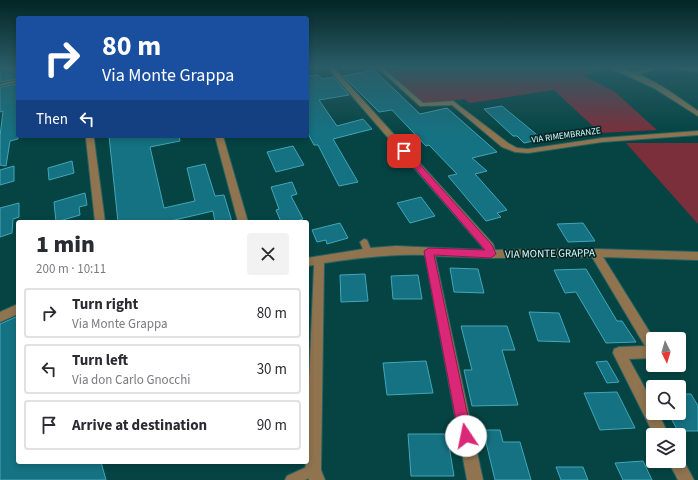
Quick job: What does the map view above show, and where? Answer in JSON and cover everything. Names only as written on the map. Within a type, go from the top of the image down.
[{"type":"street","points":[[350,89],[488,247],[491,254]]},
{"type":"street","points":[[662,89],[698,114]]},
{"type":"street","name":"VIA RIMEMBRANZE","points":[[453,103],[505,145],[515,150],[528,151],[602,140],[698,133]]},
{"type":"street","points":[[220,138],[242,220]]},
{"type":"street","points":[[90,139],[100,220]]},
{"type":"street","name":"VIA MONTE GRAPPA","points":[[313,261],[368,252],[396,250],[491,254],[595,253],[698,256]]},
{"type":"street","points":[[429,251],[475,480]]},
{"type":"street","points":[[595,253],[646,337]]},
{"type":"street","points":[[313,261],[315,475]]},
{"type":"street","points":[[0,317],[16,310]]},
{"type":"street","points":[[646,352],[619,353],[658,428]]},
{"type":"street","points":[[680,468],[686,480]]},
{"type":"lane","points":[[404,89],[422,105],[453,103]]},
{"type":"lane","points":[[364,242],[368,252]]},
{"type":"lane","points":[[291,480],[315,475]]},
{"type":"shaded area","points":[[406,89],[610,89],[615,92],[657,130],[600,133],[554,90],[470,103],[464,99],[425,104],[420,103]]},
{"type":"shaded area","points":[[626,143],[698,143],[698,224]]},
{"type":"building","points":[[0,89],[16,89],[16,138],[18,139],[10,141],[6,166],[0,165],[0,136],[3,111],[0,112]]},
{"type":"building","points":[[309,89],[344,89],[349,95],[319,100],[337,126],[363,119],[372,129],[333,139],[358,182],[339,186],[318,145],[314,145],[309,136]]},
{"type":"building","points":[[356,89],[394,89],[420,114],[447,108],[497,152],[472,158],[487,171],[475,174],[507,210],[497,213],[501,217],[486,221],[448,176],[457,174],[429,145],[426,146],[392,110],[379,112]]},
{"type":"building","points":[[502,106],[542,139],[524,143],[517,136],[513,136],[484,109]]},
{"type":"building","points":[[109,138],[179,138],[180,141],[150,147],[164,208],[195,201],[187,168],[205,164],[215,196],[224,195],[231,220],[215,220],[213,211],[175,220],[118,220]]},
{"type":"building","points":[[293,146],[304,165],[276,172],[267,152]]},
{"type":"building","points":[[72,161],[74,173],[49,180],[48,168]]},
{"type":"building","points":[[14,166],[14,181],[0,185],[0,170]]},
{"type":"building","points":[[292,182],[297,194],[291,196],[303,219],[280,220],[276,210],[279,209],[271,187]]},
{"type":"building","points":[[85,193],[87,205],[79,207],[80,215],[63,220],[56,220],[54,202]]},
{"type":"building","points":[[421,197],[435,216],[410,223],[397,203]]},
{"type":"building","points":[[19,203],[19,217],[13,219],[12,233],[0,237],[0,208]]},
{"type":"building","points":[[340,223],[348,238],[327,244],[326,240],[317,242],[312,230]]},
{"type":"building","points":[[583,223],[595,241],[568,242],[557,224]]},
{"type":"building","points":[[450,268],[478,269],[484,293],[454,292]]},
{"type":"building","points":[[586,269],[617,321],[622,321],[636,342],[606,343],[576,292],[565,293],[554,270]]},
{"type":"building","points":[[365,274],[368,301],[341,302],[340,275]]},
{"type":"building","points":[[418,275],[422,299],[393,299],[391,276]]},
{"type":"building","points":[[529,312],[559,313],[570,342],[538,341]]},
{"type":"building","points":[[16,317],[16,464],[102,464],[106,480],[0,480],[0,324]]},
{"type":"building","points":[[461,326],[507,326],[515,350],[502,350],[518,405],[472,406],[464,370],[472,370]]},
{"type":"building","points":[[426,361],[433,393],[387,395],[383,363]]},
{"type":"building","points":[[607,361],[619,382],[607,383],[596,362]]},
{"type":"building","points":[[617,392],[635,428],[600,430],[584,393]]},
{"type":"building","points":[[686,394],[691,394],[698,406],[698,431],[686,431],[686,428],[676,428],[672,420],[686,420]]},
{"type":"building","points":[[483,430],[500,430],[503,442],[520,442],[531,480],[495,480]]},
{"type":"building","points":[[408,434],[447,434],[454,476],[411,476]]},
{"type":"building","points":[[643,461],[652,480],[623,480],[615,463]]},
{"type":"building","points":[[556,467],[583,467],[588,480],[561,480]]},
{"type":"route","points":[[404,151],[488,247],[491,254],[429,251],[466,436]]}]
